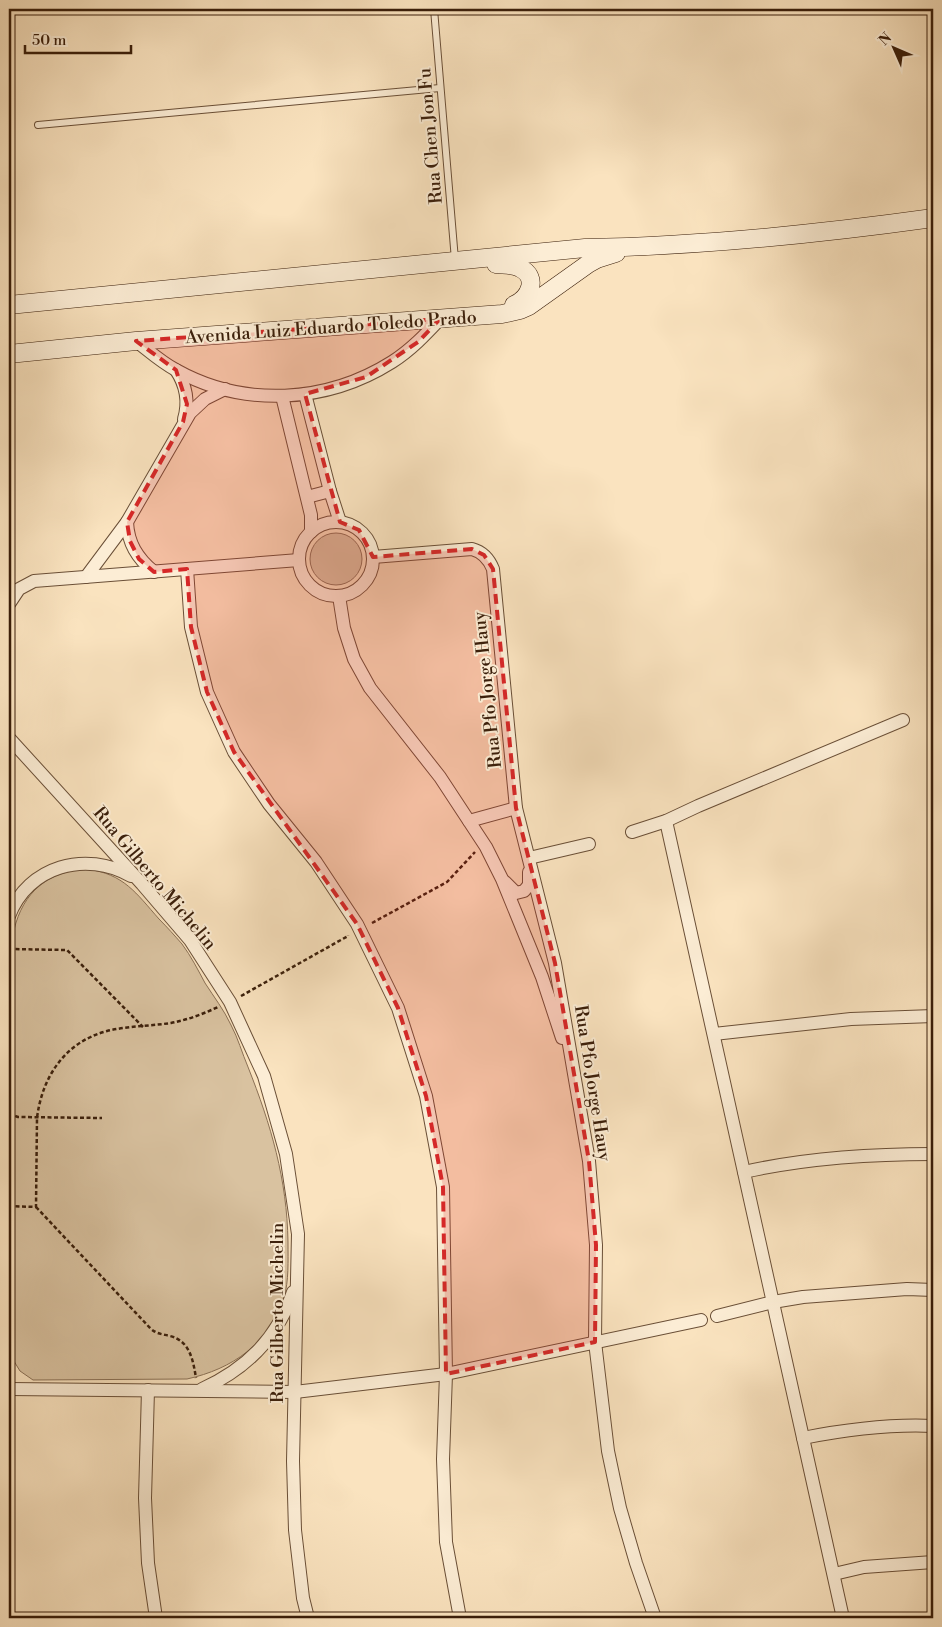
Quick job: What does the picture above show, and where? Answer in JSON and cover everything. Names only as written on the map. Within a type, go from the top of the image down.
[{"type":"main road","name":"Avenida Luiz Eduardo Toledo Prado","points":[[9,305],[585,248],[636,247],[812,234],[933,218]]},
{"type":"main road","name":"Avenida Luiz Eduardo Toledo Prado","points":[[9,354],[136,341],[491,315],[520,310],[537,301],[588,264],[602,257],[636,247]]},
{"type":"main road","points":[[455,262],[513,266],[523,269],[527,274],[531,287],[525,299],[491,315]]},
{"type":"street","points":[[136,341],[176,370],[200,381],[224,389],[253,395],[282,396],[336,388],[373,373],[418,342],[440,319]]},
{"type":"street","points":[[176,370],[181,377],[186,395],[187,404],[183,422]]},
{"type":"street","points":[[86,577],[127,522],[183,422],[197,405],[224,389]]},
{"type":"street","points":[[305,394],[319,451],[340,522]]},
{"type":"street","points":[[282,396],[312,516],[311,532]]},
{"type":"street","points":[[297,458],[319,451]]},
{"type":"street","points":[[307,497],[330,491]]},
{"type":"street","points":[[127,522],[127,532],[134,550],[139,558],[154,572]]},
{"type":"street","points":[[340,522],[350,525],[363,534],[371,547],[373,557],[372,568],[367,579],[360,587],[350,593],[339,596],[329,595],[311,587],[301,570],[299,560],[304,540],[311,532],[320,526],[340,522]]},
{"type":"street","name":"Rua Pfo Jorge Hauy","points":[[373,557],[468,549],[476,550],[484,555],[490,561],[493,569],[516,808],[555,963],[589,1161],[596,1245],[595,1342],[608,1451],[620,1508],[655,1618]]},
{"type":"street","points":[[12,598],[24,586],[34,581],[299,560]]},
{"type":"street","points":[[187,569],[191,627],[207,692],[234,752],[269,804],[316,862],[357,924],[398,1008],[426,1096],[443,1186],[446,1374],[443,1459],[446,1542],[460,1618]]},
{"type":"street","points":[[339,596],[344,628],[354,659],[370,688],[440,777],[486,847],[502,879],[542,977],[575,1078]]},
{"type":"street","points":[[632,832],[666,821],[902,720]]},
{"type":"street","name":"Rua Gilberto Michelin","points":[[9,738],[142,884],[190,940],[230,1002],[264,1076],[286,1154],[298,1234],[293,1461],[295,1530],[303,1598],[308,1618]]},
{"type":"street","points":[[469,822],[516,808]]},
{"type":"street","points":[[666,821],[843,1618]]},
{"type":"street","points":[[502,879],[516,893],[525,890],[530,881],[529,858],[589,844]]},
{"type":"street","points":[[9,916],[16,901],[25,890],[36,880],[62,867],[90,863],[104,865],[124,872],[142,884]]},
{"type":"street","points":[[714,1034],[851,1019],[933,1016]]},
{"type":"street","points":[[744,1172],[771,1166],[878,1154],[933,1154]]},
{"type":"street","points":[[199,1391],[222,1380],[243,1366],[262,1348],[277,1327],[289,1305],[297,1280]]},
{"type":"street","points":[[717,1316],[773,1302],[803,1297],[906,1288],[933,1290]]},
{"type":"street","points":[[9,1390],[295,1392],[446,1374],[701,1320]]},
{"type":"street","points":[[148,1390],[144,1498],[148,1563],[156,1618]]},
{"type":"street","points":[[803,1438],[833,1432],[918,1425],[933,1426]]},
{"type":"street","points":[[834,1574],[864,1568],[933,1562]]},
{"type":"lane","name":"Rua Chen Jon Fu","points":[[434,9],[455,262]]},
{"type":"lane","points":[[38,125],[440,88]]},
{"type":"path","points":[[9,949],[67,950],[143,1027]]},
{"type":"path","points":[[199,1391],[192,1357],[187,1347],[178,1340],[151,1329],[36,1207],[38,1103],[49,1075],[68,1052],[79,1043],[106,1031],[173,1023],[202,1014],[230,1002]]},
{"type":"path","points":[[9,1114],[18,1117],[37,1118],[102,1118]]},
{"type":"path","points":[[9,1206],[36,1207]]},
{"type":"highlighted area","points":[[440,319],[418,342],[366,377],[305,394],[340,522],[359,530],[373,557],[472,549],[484,555],[493,569],[516,808],[555,963],[589,1161],[596,1245],[595,1342],[446,1374],[443,1187],[426,1096],[398,1008],[357,924],[234,752],[207,692],[191,627],[187,569],[154,572],[139,559],[130,541],[127,522],[183,422],[187,404],[176,370],[136,341]]},
{"type":"shaded area","points":[[336,533],[350,537],[358,545],[362,559],[358,573],[350,581],[336,585],[322,581],[314,573],[310,559],[314,545],[322,537]]},
{"type":"shaded area","points":[[87,869],[111,875],[128,886],[174,935],[188,953],[236,1035],[264,1110],[281,1174],[287,1219],[288,1270],[284,1298],[277,1314],[269,1329],[247,1352],[219,1369],[187,1379],[33,1380],[20,1371],[12,1358],[14,930],[24,905],[39,886],[60,874]]}]
